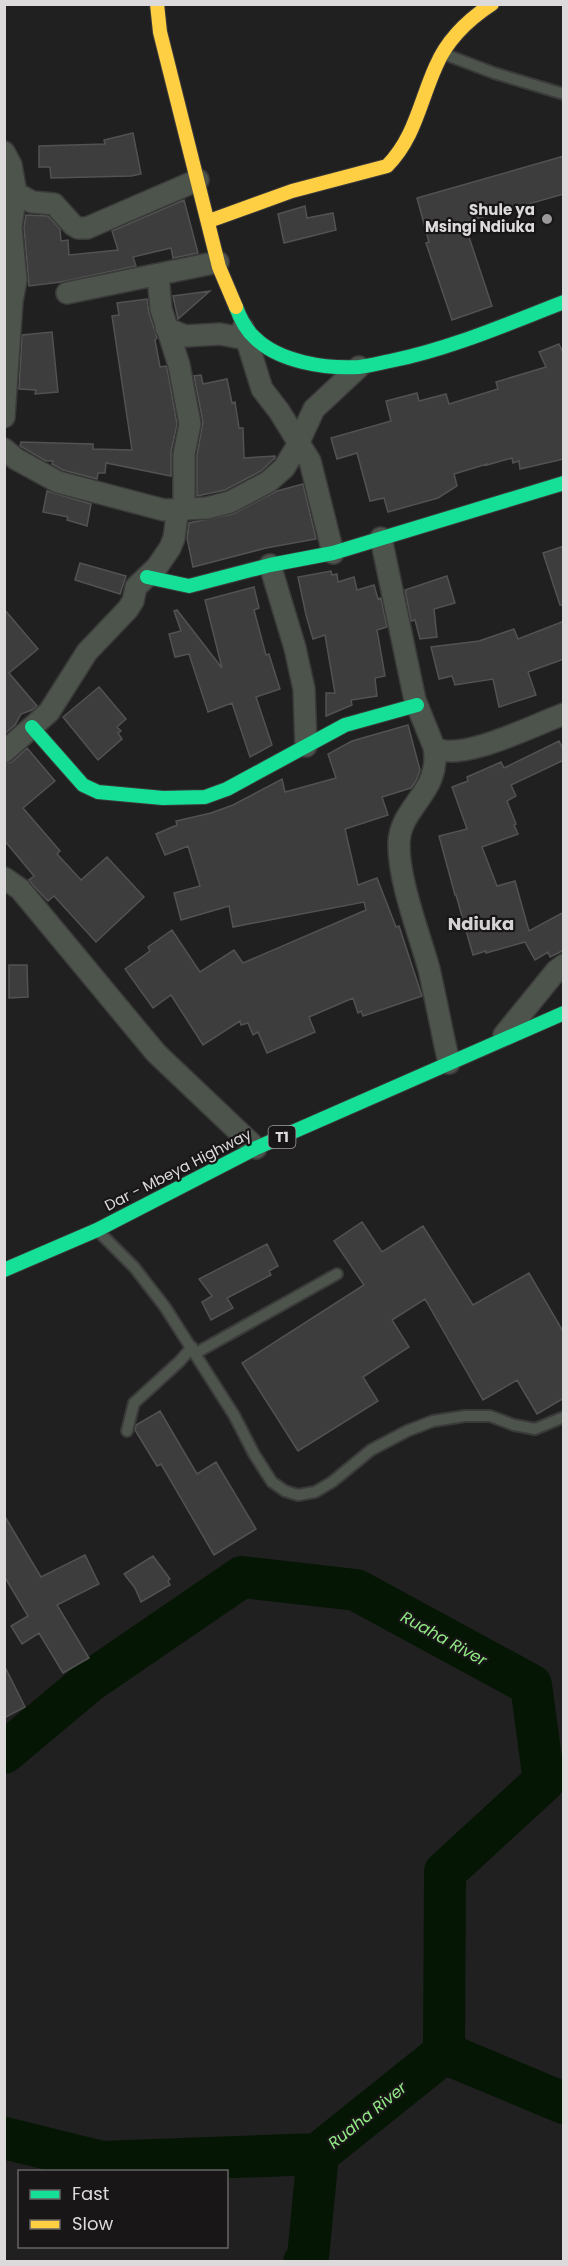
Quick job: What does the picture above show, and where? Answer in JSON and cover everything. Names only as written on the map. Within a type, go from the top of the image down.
[{"type":"main road","points":[[157,4],[160,32],[218,262],[244,330],[255,339],[280,355],[319,365],[359,367],[414,356],[472,338],[564,302]]},
{"type":"main road","points":[[209,221],[292,191],[387,166],[398,157],[410,137],[436,63],[463,26],[481,10],[492,4]]},
{"type":"main road","points":[[147,577],[189,585],[270,565],[333,553],[564,483]]},
{"type":"main road","points":[[32,728],[83,785],[98,792],[163,798],[205,797],[227,789],[345,725],[417,705]]},
{"type":"main road","name":"Dar - Mbeya Highway","points":[[4,1270],[97,1230],[256,1148],[564,1013]]},
{"type":"street","points":[[4,152],[11,165],[11,227],[16,280],[8,301],[4,417]]},
{"type":"street","points":[[11,205],[32,201],[54,204],[73,225],[78,228],[87,228],[198,180]]},
{"type":"street","points":[[67,293],[218,262]]},
{"type":"street","points":[[4,752],[32,728],[58,700],[74,670],[87,652],[128,609],[133,602],[136,587],[165,558],[174,538],[181,509],[184,454],[190,424],[179,365],[161,309],[158,275]]},
{"type":"street","points":[[166,328],[185,336],[244,330],[262,389],[279,411],[309,461],[333,553]]},
{"type":"street","points":[[4,449],[16,459],[58,482],[164,510],[207,508],[230,502],[268,482],[284,468],[314,409],[359,367]]},
{"type":"street","points":[[381,538],[417,705],[434,747],[436,759],[434,773],[405,821],[400,833],[399,845],[403,874],[429,970],[449,1063]]},
{"type":"street","points":[[170,548],[177,569],[189,585]]},
{"type":"street","points":[[270,565],[295,648],[304,689],[306,746]]},
{"type":"street","points":[[434,747],[452,752],[497,742],[536,723],[564,714]]},
{"type":"street","points":[[4,878],[20,889],[156,1053],[256,1148]]},
{"type":"street","points":[[499,1042],[556,971],[564,965]]},
{"type":"lane","points":[[443,54],[494,74],[564,94]]},
{"type":"lane","points":[[97,1230],[134,1267],[194,1350],[272,1482],[285,1491],[298,1495],[315,1492],[332,1482],[371,1450],[407,1431],[433,1421],[465,1416],[490,1416],[514,1425],[535,1429],[564,1417]]},
{"type":"lane","points":[[127,1431],[134,1403],[194,1350],[337,1274]]},
{"type":"building","points":[[133,133],[141,174],[51,178],[50,167],[39,167],[39,146],[105,144],[104,140]]},
{"type":"building","points":[[564,156],[564,194],[464,222],[492,306],[452,320],[426,243],[429,242],[417,198]]},
{"type":"building","points":[[184,200],[198,253],[173,258],[171,248],[133,257],[136,266],[61,282],[29,286],[24,227],[26,215],[48,216],[60,229],[61,241],[68,240],[69,255],[118,250],[112,231]]},
{"type":"building","points":[[305,206],[307,218],[333,213],[336,230],[284,243],[278,214]]},
{"type":"building","points":[[210,291],[178,319],[173,296]]},
{"type":"building","points":[[147,299],[157,338],[155,340],[160,367],[166,366],[167,368],[177,424],[171,452],[171,476],[106,463],[105,473],[98,473],[97,479],[63,470],[52,464],[53,461],[46,461],[20,446],[21,442],[93,444],[93,449],[132,450],[112,316],[119,315],[117,303]]},
{"type":"building","points":[[52,332],[58,392],[35,394],[36,390],[19,389],[22,335]]},
{"type":"building","points":[[559,344],[564,355],[564,459],[520,469],[519,461],[513,463],[512,458],[487,464],[454,474],[457,486],[438,498],[388,512],[384,498],[370,501],[357,453],[337,459],[331,438],[391,421],[386,401],[417,393],[419,401],[446,394],[449,404],[498,389],[496,382],[546,367],[539,352]]},
{"type":"building","points":[[201,375],[203,384],[227,379],[232,403],[235,402],[239,428],[243,428],[244,458],[275,456],[275,458],[261,471],[225,490],[197,496],[197,455],[203,422],[194,376]]},
{"type":"building","points":[[303,484],[316,539],[266,548],[193,567],[187,538],[189,523],[233,514],[277,491]]},
{"type":"building","points":[[47,491],[91,504],[87,526],[67,520],[68,517],[43,512]]},
{"type":"building","points":[[564,546],[564,605],[560,605],[543,553]]},
{"type":"building","points":[[80,563],[126,576],[120,594],[75,580]]},
{"type":"building","points":[[331,571],[332,575],[337,574],[338,582],[354,577],[357,590],[374,585],[378,599],[381,598],[387,627],[377,630],[385,676],[375,678],[377,696],[351,700],[352,705],[326,716],[326,693],[335,693],[325,635],[313,639],[298,577]]},
{"type":"building","points":[[447,576],[455,603],[434,609],[437,637],[420,639],[415,620],[411,621],[405,590]]},
{"type":"building","points":[[254,587],[259,608],[254,610],[266,655],[269,654],[280,689],[256,697],[272,745],[250,757],[232,703],[208,712],[189,654],[175,657],[169,634],[181,631],[174,611],[177,610],[222,668],[205,600]]},
{"type":"building","points":[[4,609],[38,649],[9,673],[37,706],[21,714],[15,725],[4,734]]},
{"type":"building","points":[[564,621],[564,659],[528,672],[536,695],[499,707],[493,679],[455,685],[452,676],[439,679],[431,647],[479,641],[514,629],[518,639]]},
{"type":"building","points":[[99,687],[126,719],[117,727],[121,731],[118,733],[122,739],[98,760],[63,717]]},
{"type":"building","points":[[408,725],[420,770],[416,781],[411,788],[382,797],[388,815],[345,829],[358,885],[377,878],[396,927],[399,926],[422,996],[363,1016],[361,1011],[358,1013],[353,998],[309,1017],[315,1032],[267,1053],[258,1032],[253,1035],[248,1023],[241,1025],[240,1021],[203,1045],[171,995],[153,1008],[125,969],[150,951],[148,947],[172,930],[200,972],[234,950],[243,963],[366,910],[364,902],[233,927],[229,906],[181,920],[174,893],[200,886],[188,846],[165,855],[156,834],[177,825],[176,821],[233,805],[282,779],[285,792],[336,778],[328,754],[352,741]]},
{"type":"building","points":[[559,741],[564,751],[564,760],[511,785],[516,796],[507,801],[518,834],[482,847],[497,886],[515,881],[529,931],[564,912],[564,950],[550,957],[548,952],[535,960],[525,942],[473,955],[439,836],[467,829],[452,787],[468,781],[467,777],[501,762],[504,768]]},
{"type":"building","points":[[27,748],[55,781],[23,808],[60,851],[57,854],[81,880],[107,857],[144,897],[96,942],[54,896],[48,901],[32,884],[29,880],[34,876],[4,840],[4,764],[12,762]]},
{"type":"building","points":[[9,965],[27,965],[28,997],[9,998]]},
{"type":"building","points":[[362,1222],[382,1252],[423,1226],[473,1305],[529,1273],[564,1333],[564,1398],[537,1414],[517,1380],[483,1400],[425,1299],[392,1320],[409,1347],[363,1377],[378,1401],[298,1451],[242,1363],[364,1285],[334,1241]]},
{"type":"building","points":[[267,1244],[278,1266],[269,1271],[271,1275],[227,1298],[233,1308],[211,1320],[202,1302],[212,1296],[199,1279]]},
{"type":"building","points":[[160,1411],[197,1474],[216,1462],[256,1529],[214,1555],[161,1464],[157,1466],[135,1430],[136,1425]]},
{"type":"building","points":[[4,1515],[41,1577],[85,1555],[99,1584],[57,1605],[89,1658],[63,1673],[39,1633],[22,1644],[11,1626],[28,1616],[4,1576]]},
{"type":"building","points":[[153,1556],[170,1579],[168,1581],[170,1585],[141,1602],[135,1588],[124,1574]]},
{"type":"building","points":[[4,1665],[25,1707],[4,1718]]},
{"type":"waterway","name":"Ruaha River","points":[[4,1753],[90,1681],[242,1577],[356,1590],[531,1685],[544,1781],[445,1872],[444,2053]]},
{"type":"waterway","name":"Ruaha River","points":[[304,2262],[308,2257],[318,2154],[444,2053],[564,2103]]},
{"type":"waterway","name":"Ruaha River","points":[[4,2138],[102,2162],[318,2154]]},
{"type":"traffic: fast","points":[[236,307],[252,335],[277,353],[318,365],[359,367],[434,350],[564,302]]},
{"type":"traffic: fast","points":[[147,577],[189,586],[270,565],[333,553],[564,483]]},
{"type":"traffic: fast","points":[[32,727],[83,785],[98,792],[163,798],[205,797],[227,789],[345,725],[417,705]]},
{"type":"traffic: fast","points":[[4,1270],[97,1230],[256,1148],[564,1013]]},
{"type":"traffic: slow","points":[[157,4],[160,32],[219,267],[236,307]]},
{"type":"traffic: slow","points":[[209,221],[292,191],[387,166],[411,131],[430,79],[446,47],[467,23],[492,4]]},
{"type":"place","name":"Shule ya Msingi Ndiuka","points":[[547,219]]},
{"type":"district","name":"Ndiuka","points":[[481,924]]}]
